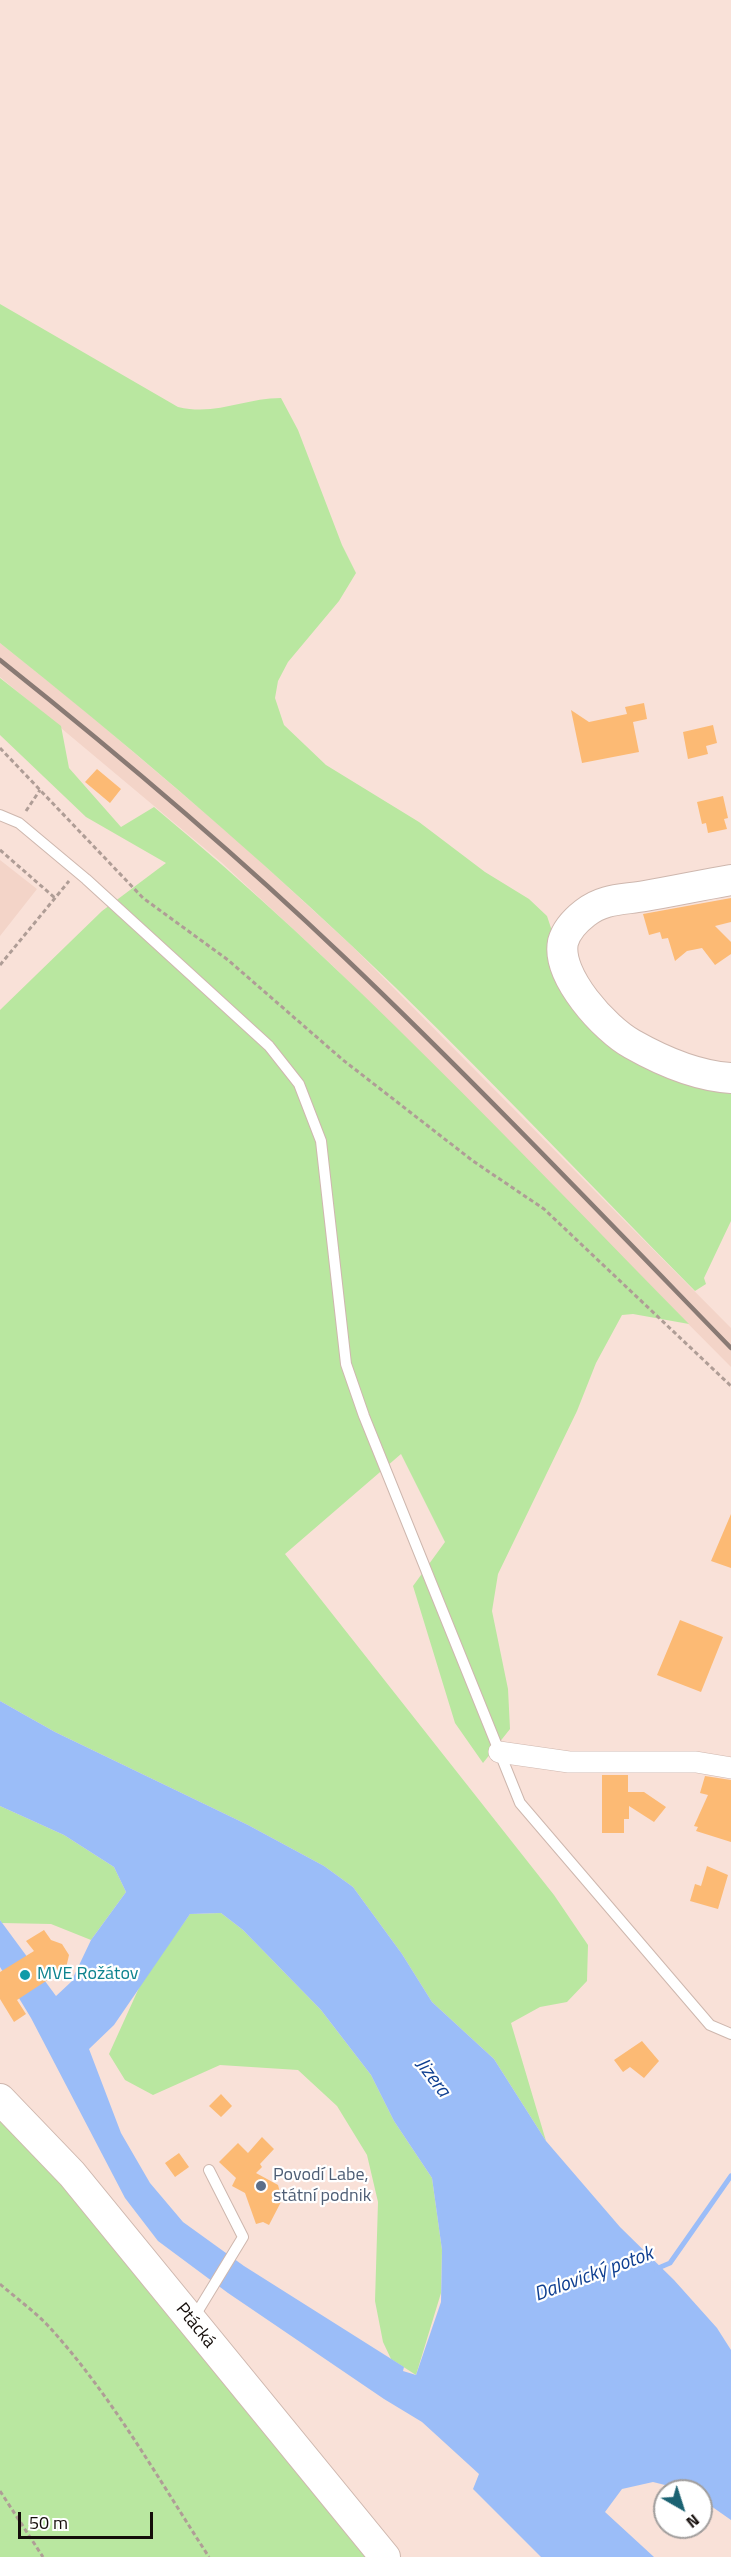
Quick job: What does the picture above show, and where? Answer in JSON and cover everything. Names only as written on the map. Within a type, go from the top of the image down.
[{"type":"street","points":[[731,880],[642,897],[618,898],[598,905],[571,926],[563,942],[564,960],[569,975],[587,1002],[611,1029],[630,1044],[663,1059],[696,1072],[731,1078]]},
{"type":"street","points":[[499,1752],[569,1762],[696,1762],[731,1768]]},
{"type":"street","name":"Ptácká","points":[[0,2099],[72,2174],[385,2557]]},
{"type":"lane","points":[[0,814],[19,823],[77,871],[269,1046],[299,1084],[321,1142],[346,1364],[364,1416],[520,1803],[542,1832],[710,2025],[728,2033]]},
{"type":"lane","points":[[192,2322],[243,2237],[209,2170]]},
{"type":"path","points":[[0,748],[143,898],[228,960],[344,1060],[436,1132],[544,1209],[731,1386]]},
{"type":"path","points":[[19,823],[40,790]]},
{"type":"path","points":[[0,850],[55,898]]},
{"type":"path","points":[[0,965],[77,871]]},
{"type":"path","points":[[0,2284],[50,2328],[98,2386],[209,2557]]},
{"type":"path","points":[[0,2491],[43,2557]]},
{"type":"shaded area","points":[[0,643],[78,705],[239,842],[353,947],[731,1328],[731,1367],[334,967],[221,862],[0,677]]},
{"type":"shaded area","points":[[0,860],[37,889],[0,936]]},
{"type":"green space","points":[[0,304],[178,407],[218,408],[281,398],[298,430],[342,545],[356,573],[339,601],[288,662],[278,681],[275,698],[284,725],[326,765],[419,822],[485,872],[529,899],[547,916],[555,940],[663,1073],[715,1091],[731,1093],[731,1221],[704,1278],[706,1284],[695,1291],[439,1030],[266,867],[178,790],[0,643]]},
{"type":"green space","points":[[0,678],[61,726],[69,768],[121,827],[154,807],[225,867],[428,1058],[689,1324],[633,1314],[622,1315],[596,1363],[577,1411],[498,1574],[492,1611],[508,1689],[510,1729],[483,1763],[455,1723],[413,1586],[445,1542],[401,1454],[285,1554],[554,1895],[588,1945],[587,1981],[567,2002],[540,2007],[511,2023],[546,2141],[494,2059],[432,2002],[402,1954],[353,1887],[324,1866],[248,1825],[55,1732],[0,1701],[0,1010],[102,911],[166,863],[86,817],[0,735]]},
{"type":"green space","points":[[0,1806],[64,1835],[114,1867],[126,1892],[91,1940],[51,1924],[2,1923],[0,1920]]},
{"type":"green space","points":[[221,1913],[243,1930],[321,2010],[371,2075],[394,2121],[432,2178],[442,2250],[441,2293],[416,2375],[391,2359],[383,2342],[375,2301],[378,2202],[367,2155],[337,2106],[298,2070],[220,2065],[153,2095],[125,2080],[109,2054],[143,1979],[190,1914]]},
{"type":"green space","points":[[0,2119],[73,2193],[366,2557],[0,2557]]},
{"type":"water","name":"Jizera","points":[[0,1701],[55,1732],[248,1825],[324,1866],[353,1887],[402,1954],[432,2002],[494,2059],[546,2141],[620,2227],[674,2280],[717,2328],[731,2350],[731,2520],[713,2507],[713,2479],[653,2479],[653,2482],[622,2489],[605,2512],[654,2557],[541,2557],[473,2489],[479,2474],[422,2422],[384,2399],[228,2293],[158,2241],[125,2198],[31,2018],[0,1967],[0,1920],[56,1996],[71,1982],[91,1940],[126,1892],[114,1867],[64,1835],[0,1806]],"holes":[[[221,1913],[243,1930],[321,2010],[371,2075],[394,2121],[432,2178],[442,2250],[441,2302],[416,2375],[403,2371],[404,2367],[244,2266],[183,2222],[150,2183],[121,2133],[89,2049],[114,2025],[190,1914]]]},
{"type":"building","points":[[644,703],[647,719],[633,722],[639,752],[582,763],[571,710],[589,722],[627,714],[625,707]]},
{"type":"building","points":[[713,725],[717,743],[706,746],[708,754],[688,759],[683,732]]},
{"type":"building","points":[[97,769],[121,789],[110,803],[85,782]]},
{"type":"building","points":[[723,796],[728,818],[724,819],[727,829],[708,833],[706,823],[702,824],[697,802]]},
{"type":"building","points":[[731,898],[731,922],[715,926],[731,942],[731,954],[715,965],[702,948],[687,951],[675,961],[668,938],[662,939],[660,932],[649,935],[643,914]]},
{"type":"building","points":[[731,1514],[731,1568],[711,1561]]},
{"type":"building","points":[[680,1620],[723,1637],[701,1692],[657,1675]]},
{"type":"building","points":[[602,1775],[628,1775],[628,1792],[644,1792],[666,1807],[654,1822],[629,1806],[629,1819],[624,1819],[624,1833],[602,1833]]},
{"type":"building","points":[[705,1776],[731,1780],[731,1842],[696,1831],[698,1827],[694,1826],[708,1795],[700,1793]]},
{"type":"building","points":[[707,1866],[728,1875],[718,1909],[690,1901],[695,1884],[701,1886]]},
{"type":"building","points":[[44,1930],[51,1940],[62,1944],[69,1955],[66,1968],[17,2000],[26,2014],[14,2022],[0,1999],[0,1972],[34,1951],[26,1941]]},
{"type":"building","points":[[642,2041],[659,2061],[644,2078],[630,2067],[623,2072],[614,2060]]},
{"type":"building","points":[[221,2094],[232,2106],[221,2117],[209,2106]]},
{"type":"building","points":[[262,2137],[274,2149],[260,2164],[262,2167],[256,2173],[278,2185],[282,2200],[269,2225],[263,2222],[256,2224],[245,2193],[232,2186],[236,2178],[219,2162],[238,2143],[248,2153]]},
{"type":"building","points":[[179,2153],[189,2167],[175,2177],[165,2163]]},
{"type":"waterway","name":"Dalovický potok","points":[[656,2269],[670,2263],[731,2176]]},
{"type":"railway","points":[[0,660],[175,804],[344,957],[491,1101],[731,1348]]},
{"type":"place","name":"MVE Rožátov","points":[[25,1975]]},
{"type":"place","name":"Povodí Labe, státní podnik","points":[[261,2186]]}]
